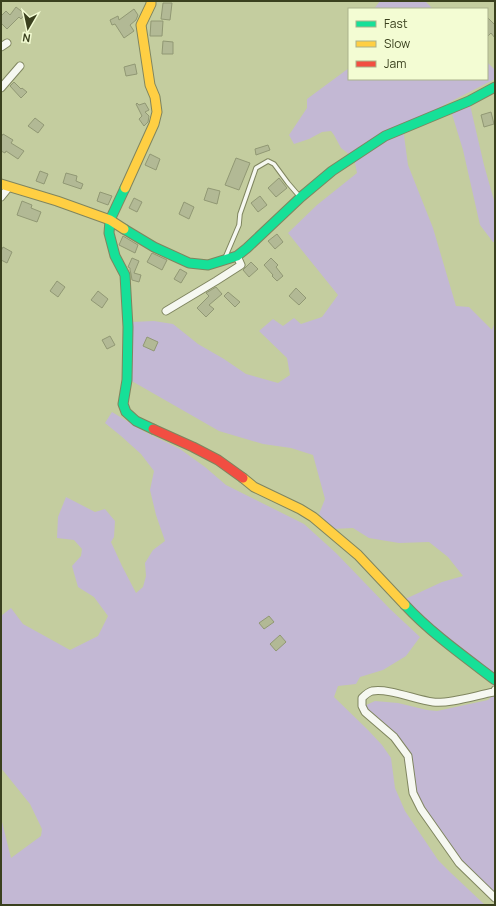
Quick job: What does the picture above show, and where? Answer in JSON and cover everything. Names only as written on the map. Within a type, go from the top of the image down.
[{"type":"street","points":[[151,1],[141,25],[150,85],[155,97],[157,112],[154,124],[110,220],[109,233],[115,256],[125,275],[128,327],[127,380],[123,404],[126,412],[136,421],[218,460],[254,487],[300,509],[313,517],[358,555],[412,613],[495,680]]},
{"type":"street","points":[[1,88],[20,66]]},
{"type":"street","points":[[1,197],[5,185],[57,201],[110,220],[154,247],[189,263],[208,265],[238,256],[332,171],[385,136],[469,101],[495,87]]},
{"type":"street","points":[[166,311],[242,264],[238,256]]},
{"type":"street","points":[[495,690],[494,692],[444,702],[433,702],[383,690],[372,691],[367,693],[362,698],[362,706],[365,712],[394,736],[408,756],[413,793],[421,809],[459,863],[495,898]]},
{"type":"lane","points":[[224,260],[239,225],[240,214],[256,168],[268,161],[274,164],[301,198]]},
{"type":"shaded area","points":[[380,1],[425,1],[432,8],[375,8]]},
{"type":"shaded area","points":[[488,63],[495,70],[495,79],[403,128],[408,165],[433,228],[456,306],[469,307],[492,330],[495,322],[495,693],[492,682],[401,601],[442,582],[463,576],[448,557],[429,542],[399,543],[369,538],[353,528],[332,529],[319,514],[325,499],[313,455],[291,448],[263,444],[219,431],[130,380],[131,322],[154,321],[173,324],[198,344],[246,374],[278,383],[290,375],[287,358],[259,331],[273,319],[283,326],[294,318],[301,324],[322,317],[338,295],[288,233],[317,205],[357,173],[354,158],[341,148],[331,131],[322,132],[309,139],[294,144],[289,135],[307,108],[307,99],[348,69],[348,80],[488,80]]},
{"type":"shaded area","points":[[470,105],[495,204],[495,242],[493,242],[480,225],[463,150],[452,114]]},
{"type":"shaded area","points":[[112,412],[145,432],[180,449],[205,467],[226,485],[304,524],[336,553],[390,609],[420,637],[406,656],[383,670],[360,677],[356,684],[338,686],[334,697],[368,730],[382,745],[391,758],[395,788],[405,811],[438,860],[485,905],[1,905],[1,818],[11,858],[41,836],[42,829],[30,804],[1,768],[1,616],[11,608],[23,624],[70,650],[98,636],[108,616],[94,597],[78,587],[72,566],[81,556],[82,549],[74,540],[57,538],[58,517],[66,497],[95,512],[105,509],[115,521],[114,537],[111,542],[136,593],[143,587],[146,576],[145,563],[153,550],[165,541],[156,515],[150,490],[154,471],[141,454],[105,423]]},
{"type":"shaded area","points":[[495,693],[495,901],[455,862],[422,816],[410,792],[403,754],[364,706],[375,701],[398,703],[437,711],[488,700]]},
{"type":"building","points":[[163,3],[172,3],[170,20],[161,19]]},
{"type":"building","points":[[16,7],[25,14],[21,19],[19,17],[7,29],[1,23],[1,16],[6,11],[10,15]]},
{"type":"building","points":[[134,9],[138,15],[136,20],[130,25],[134,31],[124,38],[115,24],[112,25],[110,20],[118,16],[119,20]]},
{"type":"building","points":[[488,18],[495,25],[495,38],[491,33],[488,36]]},
{"type":"building","points":[[151,21],[163,21],[162,36],[150,36]]},
{"type":"building","points":[[163,41],[173,42],[173,54],[162,54]]},
{"type":"building","points":[[135,64],[137,74],[126,76],[124,67]]},
{"type":"building","points":[[14,82],[21,89],[22,88],[27,92],[21,98],[10,86]]},
{"type":"building","points":[[137,103],[139,105],[145,103],[149,110],[145,112],[149,116],[148,122],[144,126],[139,119],[142,116],[136,104]]},
{"type":"building","points":[[491,112],[494,124],[484,127],[481,115]]},
{"type":"building","points":[[35,118],[44,125],[38,133],[28,126]]},
{"type":"building","points":[[3,134],[13,140],[11,143],[24,151],[18,159],[6,151],[5,153],[1,151],[1,137]]},
{"type":"building","points":[[268,145],[270,150],[256,155],[255,149]]},
{"type":"building","points":[[150,154],[160,159],[156,170],[145,165]]},
{"type":"building","points":[[236,158],[250,163],[239,190],[225,185]]},
{"type":"building","points":[[40,171],[48,174],[44,184],[36,181]]},
{"type":"building","points":[[66,173],[77,176],[76,181],[83,184],[81,189],[63,183]]},
{"type":"building","points":[[279,178],[287,188],[276,197],[268,188]]},
{"type":"building","points":[[208,188],[220,191],[217,204],[204,200]]},
{"type":"building","points":[[100,192],[112,196],[108,205],[97,201]]},
{"type":"building","points":[[260,196],[267,205],[258,212],[251,203]]},
{"type":"building","points":[[134,198],[142,202],[137,212],[129,208]]},
{"type":"building","points":[[22,201],[32,205],[31,208],[41,212],[37,222],[17,215]]},
{"type":"building","points":[[184,202],[194,207],[189,219],[179,214]]},
{"type":"building","points":[[277,234],[283,242],[275,249],[268,241]]},
{"type":"building","points":[[123,236],[138,245],[135,253],[119,245]]},
{"type":"building","points":[[3,247],[12,252],[7,263],[1,260],[1,251]]},
{"type":"building","points":[[152,253],[167,260],[162,270],[147,262]]},
{"type":"building","points":[[132,258],[139,261],[134,273],[141,275],[139,282],[132,280],[130,268],[128,267]]},
{"type":"building","points":[[271,258],[278,265],[276,267],[283,276],[277,281],[264,265]]},
{"type":"building","points":[[251,262],[258,269],[249,277],[243,270]]},
{"type":"building","points":[[180,269],[187,273],[181,283],[174,279]]},
{"type":"building","points":[[57,281],[65,287],[58,297],[50,291]]},
{"type":"building","points":[[216,287],[222,294],[209,305],[214,309],[206,317],[197,308],[209,296],[206,293]]},
{"type":"building","points":[[296,288],[306,298],[299,305],[289,296]]},
{"type":"building","points":[[98,291],[108,299],[102,308],[91,300]]},
{"type":"building","points":[[228,292],[240,302],[235,307],[224,296]]},
{"type":"building","points":[[110,336],[115,345],[107,349],[102,340]]},
{"type":"building","points":[[147,337],[158,342],[154,351],[143,346]]},
{"type":"building","points":[[269,616],[274,622],[264,629],[259,623]]},
{"type":"building","points":[[280,635],[286,642],[276,651],[270,644]]},
{"type":"traffic: fast","points":[[124,229],[154,247],[189,263],[208,265],[237,256],[301,197],[332,171],[385,136],[469,101],[495,87]]},
{"type":"traffic: fast","points":[[125,188],[110,220],[109,233],[115,256],[125,275],[128,327],[127,380],[123,404],[126,412],[136,421],[153,429]]},
{"type":"traffic: fast","points":[[405,605],[437,635],[495,680]]},
{"type":"traffic: slow","points":[[125,188],[154,124],[157,112],[155,97],[150,85],[141,25],[151,1]]},
{"type":"traffic: slow","points":[[1,184],[57,201],[110,220],[124,229]]},
{"type":"traffic: slow","points":[[243,478],[254,487],[300,509],[313,517],[358,555],[405,605]]},
{"type":"traffic: jam","points":[[153,429],[218,460],[243,478]]}]
